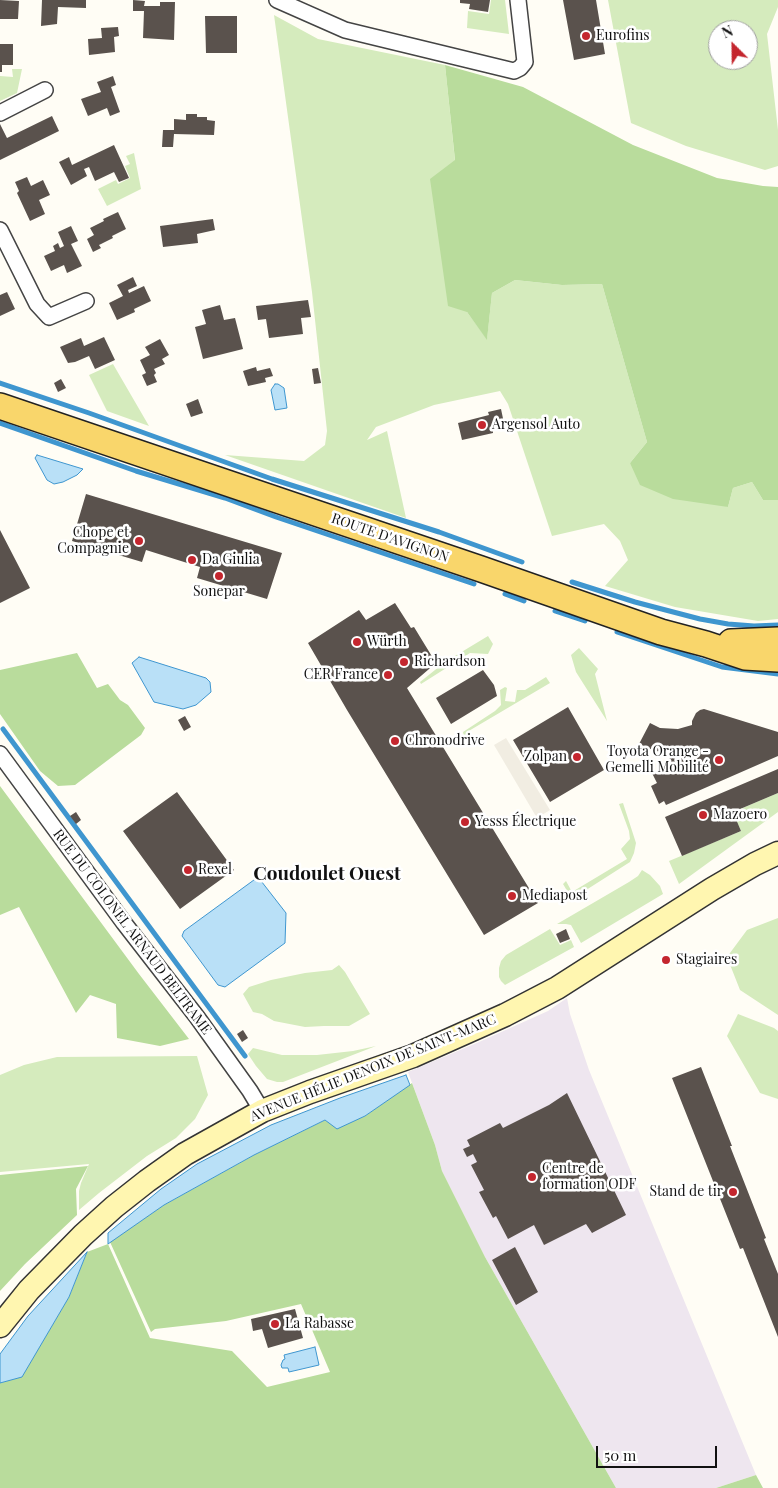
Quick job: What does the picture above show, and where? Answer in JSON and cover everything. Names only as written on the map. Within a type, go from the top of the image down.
[{"type":"main road","name":"ROUTE D'AVIGNON","points":[[0,406],[481,569],[660,632],[745,657],[778,659]]},
{"type":"main road","name":"ROUTE D'AVIGNON","points":[[706,644],[778,640]]},
{"type":"street","points":[[277,0],[345,30],[514,71],[525,62],[518,0]]},
{"type":"street","points":[[0,113],[45,90]]},
{"type":"street","points":[[0,230],[37,304],[49,317],[86,301]]},
{"type":"street","name":"RUE DU COLONEL ARNAUD BELTRAME","points":[[0,754],[124,923],[197,1017],[250,1091],[262,1111]]},
{"type":"street","name":"AVENUE HÉLIE DENOIX DE SAINT-MARC","points":[[0,1326],[29,1290],[67,1250],[114,1207],[146,1181],[185,1154],[262,1111],[318,1089],[413,1056],[505,1015],[557,988],[712,889],[778,852]]},
{"type":"shaded area","points":[[506,738],[550,810],[537,818],[494,745]]},
{"type":"shaded area","points":[[567,998],[570,1014],[589,1070],[756,1475],[716,1488],[616,1488],[485,1257],[442,1171],[435,1145],[408,1072],[548,1011]]},
{"type":"green space","points":[[491,0],[505,0],[509,34],[467,28],[468,11],[489,14]]},
{"type":"green space","points":[[608,0],[778,0],[778,7],[767,34],[778,130],[778,166],[765,170],[686,146],[631,123]]},
{"type":"green space","points":[[274,15],[318,39],[445,65],[467,312],[487,339],[492,293],[515,280],[562,285],[602,284],[647,442],[630,463],[728,507],[733,488],[752,482],[763,500],[778,500],[778,619],[758,621],[675,607],[605,586],[628,560],[620,541],[604,524],[552,536],[508,404],[500,391],[434,405],[376,427],[367,440],[387,431],[406,518],[225,455],[304,461],[325,445],[327,431],[312,292]]},
{"type":"green space","points":[[445,65],[523,87],[633,145],[717,178],[778,187],[778,500],[763,500],[752,482],[733,488],[728,507],[673,499],[640,485],[630,463],[647,442],[602,284],[562,285],[515,280],[492,293],[487,340],[467,312],[448,306],[430,179],[455,160]]},
{"type":"green space","points":[[12,69],[22,69],[17,93],[0,101],[0,76],[13,77]]},
{"type":"green space","points":[[134,153],[141,189],[107,206],[98,189],[116,180],[118,184],[130,178],[125,166],[130,164],[126,156]]},
{"type":"green space","points":[[113,364],[149,426],[107,411],[89,375]]},
{"type":"green space","points":[[488,636],[493,644],[488,654],[470,653],[421,684],[420,682],[445,662]]},
{"type":"green space","points":[[579,648],[598,669],[595,674],[607,721],[576,672],[571,655]]},
{"type":"green space","points":[[77,653],[97,688],[108,684],[120,700],[128,705],[145,728],[141,735],[75,785],[58,786],[40,771],[0,714],[0,670]]},
{"type":"green space","points":[[546,677],[550,683],[467,732],[474,743],[471,744],[465,741],[463,732],[501,705],[500,690],[505,687],[507,688],[505,701],[515,702],[517,690],[525,690]]},
{"type":"green space","points":[[0,786],[189,1039],[160,1046],[117,1038],[116,1004],[90,995],[76,1013],[19,907],[0,915]]},
{"type":"green space","points":[[778,793],[778,812],[679,884],[669,861],[741,831],[733,812]]},
{"type":"green space","points":[[623,803],[636,843],[630,862],[572,899],[563,884],[566,881],[572,892],[627,859],[621,849],[630,839],[619,804]]},
{"type":"green space","points":[[642,870],[650,875],[660,886],[663,894],[581,943],[571,925],[557,924],[629,882],[638,876]]},
{"type":"green space","points":[[778,918],[778,1015],[740,990],[727,957],[747,930]]},
{"type":"green space","points":[[550,929],[560,945],[571,940],[574,947],[505,985],[499,977],[501,961],[506,955]]},
{"type":"green space","points":[[339,965],[370,1014],[349,1026],[305,1027],[274,1021],[262,1014],[253,1012],[243,994],[249,987],[271,980],[332,970]]},
{"type":"green space","points":[[738,1014],[778,1031],[778,1099],[760,1093],[727,1036]]},
{"type":"green space","points":[[376,1046],[283,1082],[267,1079],[248,1054],[253,1048],[282,1055],[317,1055]]},
{"type":"green space","points":[[197,1056],[208,1095],[195,1119],[176,1138],[147,1156],[79,1210],[79,1191],[89,1164],[0,1172],[0,1075],[24,1065],[57,1057]]},
{"type":"green space","points":[[412,1083],[435,1145],[442,1171],[485,1257],[616,1488],[0,1488],[0,1383],[22,1376],[69,1297],[87,1252],[108,1244],[150,1338],[232,1351],[267,1387],[330,1372],[301,1304],[226,1321],[155,1329],[151,1332],[110,1242],[164,1205],[254,1155],[325,1120],[337,1128],[365,1116]]},
{"type":"green space","points":[[88,1166],[76,1189],[77,1215],[25,1264],[0,1291],[0,1175]]},
{"type":"green space","points":[[756,1475],[763,1488],[716,1488]]},
{"type":"water","points":[[275,384],[284,388],[287,408],[275,410],[271,390]]},
{"type":"water","points":[[37,455],[83,469],[77,475],[54,484],[47,480],[35,458]]},
{"type":"water","points":[[139,657],[206,678],[210,682],[211,692],[196,705],[183,709],[154,702],[132,663]]},
{"type":"water","points":[[258,877],[286,913],[285,943],[225,987],[218,985],[182,936],[184,931]]},
{"type":"water","points":[[406,1075],[410,1085],[365,1116],[337,1129],[325,1120],[254,1155],[164,1205],[108,1244],[108,1233],[161,1189],[197,1164],[271,1125]]},
{"type":"water","points":[[87,1252],[69,1297],[22,1377],[0,1383],[0,1354],[28,1316]]},
{"type":"water","points":[[315,1347],[319,1365],[289,1372],[288,1368],[282,1368],[281,1365],[285,1359],[284,1355]]},
{"type":"building","points":[[0,0],[19,1],[18,19],[0,19]]},
{"type":"building","points":[[42,0],[86,0],[86,8],[58,7],[57,24],[41,26]]},
{"type":"building","points":[[133,0],[145,1],[144,6],[160,6],[160,2],[175,2],[174,40],[143,38],[144,11],[133,11]]},
{"type":"building","points":[[460,0],[490,0],[488,12],[469,9],[470,4],[460,3]]},
{"type":"building","name":"Eurofins","points":[[563,0],[596,0],[605,54],[574,60]]},
{"type":"building","points":[[205,16],[237,16],[237,53],[206,53]]},
{"type":"building","points":[[118,27],[119,36],[114,37],[115,52],[89,55],[88,39],[102,38],[101,28]]},
{"type":"building","points":[[0,44],[13,44],[13,65],[2,65],[2,72],[0,72]]},
{"type":"building","points":[[113,76],[116,85],[111,87],[120,112],[110,116],[107,108],[88,116],[81,99],[101,92],[97,82]]},
{"type":"building","points":[[186,114],[197,114],[197,117],[207,117],[207,120],[215,121],[214,135],[174,134],[173,147],[162,147],[163,130],[174,130],[174,119],[186,120]]},
{"type":"building","points":[[52,116],[59,131],[0,160],[0,124],[7,138]]},
{"type":"building","points":[[114,145],[129,178],[119,182],[114,172],[95,181],[89,167],[84,169],[87,176],[71,185],[59,162],[69,157],[72,165]]},
{"type":"building","points":[[27,177],[31,186],[43,180],[50,195],[39,200],[45,214],[30,221],[17,193],[19,191],[15,182]]},
{"type":"building","points":[[118,212],[126,229],[99,245],[101,248],[93,252],[87,239],[94,235],[90,228]]},
{"type":"building","points":[[213,219],[215,230],[197,234],[198,243],[163,247],[160,226]]},
{"type":"building","points":[[71,226],[78,241],[71,244],[82,266],[67,273],[64,265],[51,271],[44,256],[55,251],[53,246],[58,243],[60,248],[64,246],[58,232]]},
{"type":"building","points":[[133,277],[137,286],[128,290],[129,293],[144,286],[151,301],[134,309],[135,312],[117,320],[109,303],[123,296],[117,285]]},
{"type":"building","points":[[7,292],[15,309],[0,316],[0,295]]},
{"type":"building","points":[[308,300],[311,317],[301,318],[303,334],[269,338],[266,319],[258,320],[256,306]]},
{"type":"building","points":[[220,305],[224,320],[235,318],[243,349],[203,359],[195,327],[206,324],[202,310]]},
{"type":"building","points":[[104,337],[115,360],[95,369],[89,356],[68,363],[60,347],[81,338],[84,346]]},
{"type":"building","points":[[160,339],[169,355],[162,359],[165,364],[154,369],[157,382],[147,386],[142,375],[146,373],[140,360],[150,355],[145,347]]},
{"type":"building","points":[[256,367],[257,371],[270,368],[273,376],[265,378],[266,382],[248,386],[243,371]]},
{"type":"building","points":[[318,368],[321,383],[314,384],[312,369]]},
{"type":"building","points":[[61,379],[66,388],[58,392],[54,383]]},
{"type":"building","points":[[198,399],[203,413],[191,417],[186,404]]},
{"type":"building","name":"Argensol Auto","points":[[501,409],[505,428],[493,431],[493,433],[462,440],[458,423],[489,415],[488,412]]},
{"type":"building","points":[[86,494],[282,553],[267,599],[197,578],[200,567],[146,550],[142,562],[72,541]]},
{"type":"building","points":[[0,530],[30,588],[0,603]]},
{"type":"building","points":[[395,603],[411,628],[414,627],[436,663],[407,688],[538,903],[484,935],[308,643],[359,610],[366,620]]},
{"type":"building","points":[[483,670],[494,685],[497,696],[451,724],[436,698]]},
{"type":"building","points":[[568,707],[604,770],[550,802],[513,740]]},
{"type":"building","name":"Toyota Orange - Gemelli Mobilité","points":[[704,709],[778,732],[778,756],[666,805],[664,801],[659,804],[651,786],[657,783],[652,773],[672,764],[667,752],[655,751],[639,744],[650,723],[660,728],[678,729],[692,725],[696,713]]},
{"type":"building","points":[[185,716],[191,727],[184,731],[178,720]]},
{"type":"building","name":"Mazoero","points":[[778,769],[778,793],[733,812],[741,831],[682,856],[665,817]]},
{"type":"building","points":[[177,792],[234,870],[180,909],[123,831]]},
{"type":"building","points":[[76,812],[81,820],[76,824],[70,816]]},
{"type":"building","points":[[566,929],[570,939],[560,943],[556,934]]},
{"type":"building","points":[[243,1030],[248,1038],[242,1042],[237,1034]]},
{"type":"building","name":"Stand de tir","points":[[701,1067],[732,1146],[730,1146],[778,1274],[778,1337],[743,1248],[740,1249],[672,1078]]},
{"type":"building","name":"Centre de formation ODF","points":[[567,1093],[626,1215],[592,1233],[586,1224],[544,1245],[534,1225],[508,1239],[496,1216],[493,1218],[479,1192],[484,1190],[471,1165],[477,1162],[473,1154],[467,1157],[463,1149],[470,1146],[467,1140],[500,1123],[503,1128],[549,1105]]},
{"type":"building","points":[[515,1247],[538,1292],[516,1305],[492,1260]]},
{"type":"building","name":"La Rabasse","points":[[295,1309],[303,1338],[268,1348],[262,1329],[253,1331],[251,1319]]},
{"type":"waterway","points":[[0,383],[272,479],[439,532],[522,562]]},
{"type":"waterway","points":[[0,423],[136,471],[225,498],[474,584]]},
{"type":"waterway","points":[[572,582],[635,602],[700,619],[728,624],[778,625]]},
{"type":"waterway","points":[[505,594],[524,601]]},
{"type":"waterway","points":[[555,611],[585,621]]},
{"type":"waterway","points":[[617,632],[722,667],[778,674]]},
{"type":"waterway","points":[[3,729],[245,1056]]},
{"type":"place","name":"Eurofins","points":[[586,36]]},
{"type":"place","name":"Argensol Auto","points":[[482,425]]},
{"type":"place","name":"Chope et Compagnie","points":[[139,541]]},
{"type":"place","name":"Da Giulia","points":[[192,560]]},
{"type":"place","name":"Sonepar","points":[[219,576]]},
{"type":"place","name":"Würth","points":[[357,642]]},
{"type":"place","name":"Richardson","points":[[404,662]]},
{"type":"place","name":"CER France","points":[[388,675]]},
{"type":"place","name":"Chronodrive","points":[[395,741]]},
{"type":"place","name":"Zolpan","points":[[577,757]]},
{"type":"place","name":"Toyota Orange - Gemelli Mobilité","points":[[719,760]]},
{"type":"place","name":"Mazoero","points":[[703,815]]},
{"type":"place","name":"Yesss Électrique","points":[[465,822]]},
{"type":"place","name":"Rexel","points":[[188,870]]},
{"type":"place","name":"Mediapost","points":[[512,896]]},
{"type":"place","name":"Stagiaires","points":[[666,960]]},
{"type":"place","name":"Centre de formation ODF","points":[[532,1177]]},
{"type":"place","name":"Stand de tir","points":[[733,1192]]},
{"type":"place","name":"La Rabasse","points":[[275,1324]]},
{"type":"district","name":"Coudoulet Ouest","points":[[327,874]]}]
